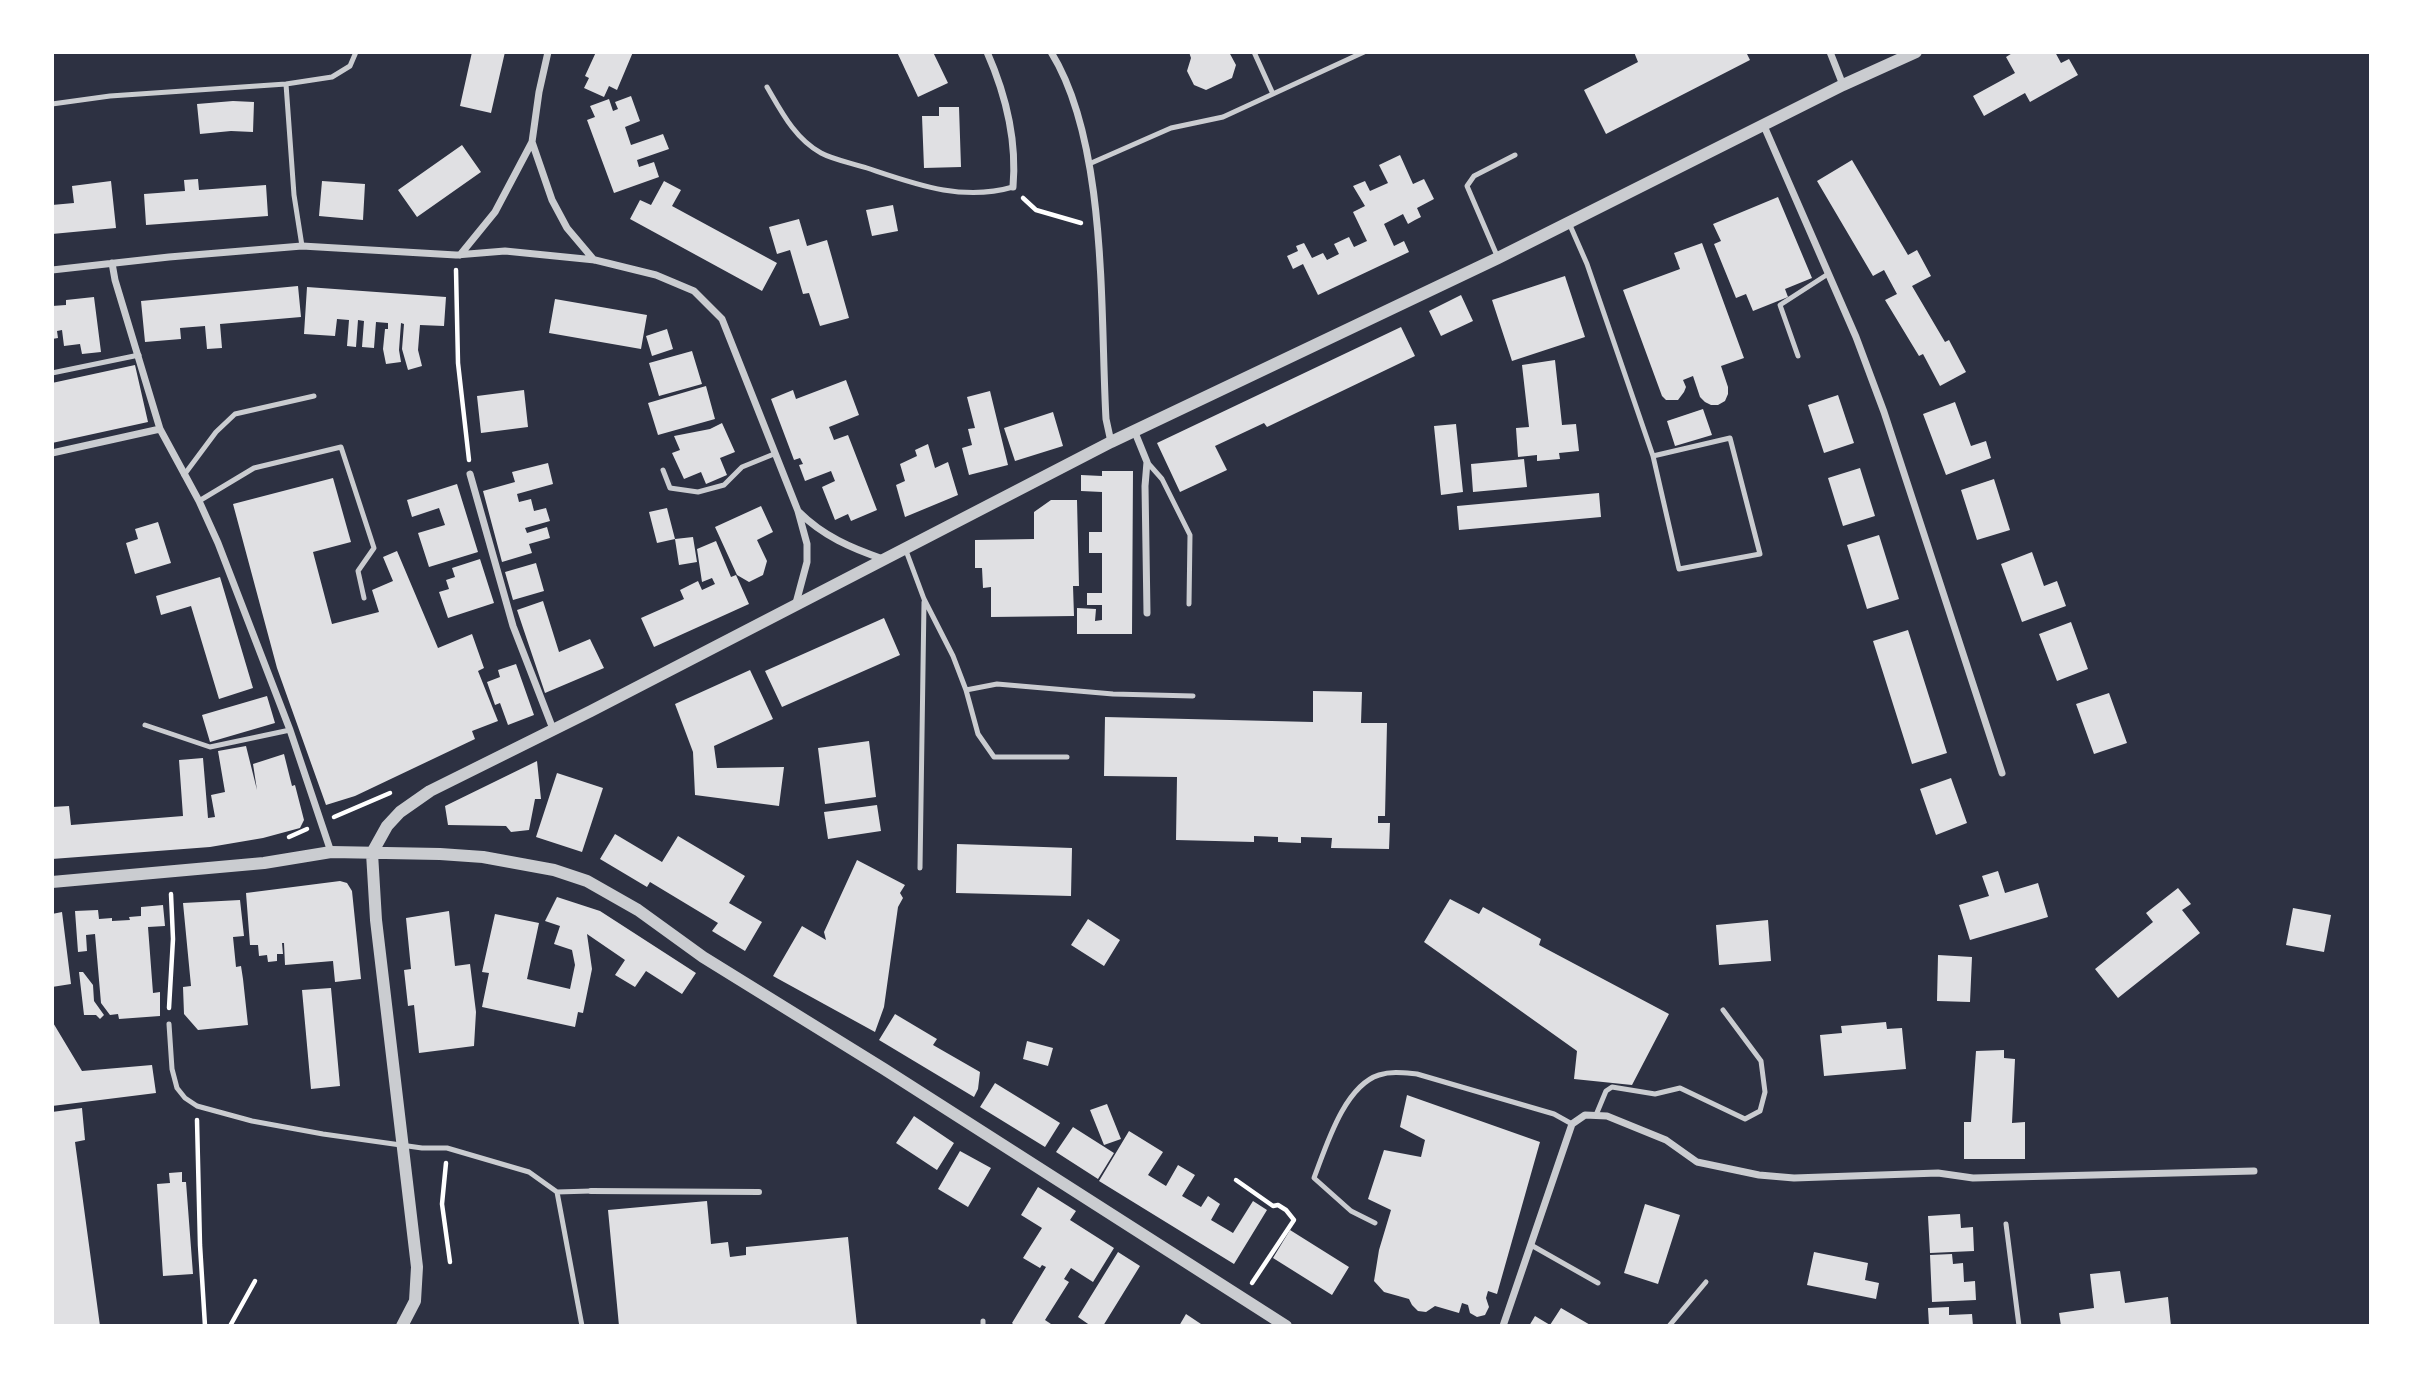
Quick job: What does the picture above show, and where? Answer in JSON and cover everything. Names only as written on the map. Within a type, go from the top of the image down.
[{"type":"street","points":[[458,255],[495,212],[532,142],[548,52]]},
{"type":"street","points":[[987,52],[996,72],[1010,121],[1015,165],[1013,187]]},
{"type":"street","points":[[1051,52],[1073,103],[1089,164],[1097,227],[1105,419],[1111,442]]},
{"type":"street","points":[[1830,52],[1843,85]]},
{"type":"street","points":[[402,1325],[415,1301],[417,1267],[376,920],[372,853],[387,826],[400,812],[420,797],[1134,430],[1499,258],[1843,85],[1916,52]]},
{"type":"street","points":[[1764,126],[1884,412],[2002,773]]},
{"type":"street","points":[[532,142],[552,200],[567,228],[595,260]]},
{"type":"street","points":[[52,270],[302,246],[458,255],[505,251],[595,260],[656,275],[694,291],[722,319],[798,511],[807,544],[807,562],[796,603]]},
{"type":"street","points":[[112,264],[160,429],[199,501],[218,543],[290,730],[331,852]]},
{"type":"street","points":[[52,453],[160,429]]},
{"type":"street","points":[[1134,430],[1147,462],[1147,613]]},
{"type":"street","points":[[470,474],[513,626],[553,729]]},
{"type":"street","points":[[798,511],[813,527],[834,539],[883,559]]},
{"type":"street","points":[[52,882],[264,863],[331,852],[440,854],[504,859],[554,870],[587,881],[638,910],[714,964],[907,1083],[1286,1325]]},
{"type":"street","points":[[1503,1325],[1572,1124],[1585,1115],[1627,1123],[1666,1140],[1698,1162],[1759,1175],[1794,1178],[1938,1173],[1973,1178],[2254,1171]]},
{"type":"street","points":[[591,1191],[759,1192]]},
{"type":"lane","points":[[52,104],[110,96],[332,77],[350,66],[356,52]]},
{"type":"lane","points":[[1254,52],[1273,94]]},
{"type":"lane","points":[[1089,164],[1171,128],[1223,117],[1364,52]]},
{"type":"lane","points":[[286,83],[293,195],[302,246]]},
{"type":"lane","points":[[768,87],[785,119],[821,153],[939,190],[991,194],[1013,187]]},
{"type":"lane","points":[[1499,258],[1467,186],[1474,176],[1515,155]]},
{"type":"lane","points":[[1570,223],[1587,264],[1653,456],[1679,569],[1760,554],[1730,438],[1653,456]]},
{"type":"lane","points":[[1798,356],[1780,305],[1828,274]]},
{"type":"lane","points":[[52,373],[139,355]]},
{"type":"lane","points":[[184,475],[216,432],[235,414],[314,396]]},
{"type":"lane","points":[[199,501],[254,468],[341,447],[374,548],[358,571],[364,598]]},
{"type":"lane","points":[[663,470],[670,488],[698,492],[724,485],[741,467],[774,454]]},
{"type":"lane","points":[[1147,462],[1162,480],[1190,535],[1189,604]]},
{"type":"lane","points":[[905,548],[924,599],[953,656],[978,734],[994,757],[1067,757]]},
{"type":"lane","points":[[920,868],[924,599]]},
{"type":"lane","points":[[966,690],[997,684],[1113,694],[1192,696]]},
{"type":"lane","points":[[145,725],[210,747],[290,730]]},
{"type":"lane","points":[[1596,1115],[1606,1091],[1612,1087],[1655,1094],[1680,1088],[1745,1119],[1760,1111],[1765,1091],[1761,1061],[1723,1010]]},
{"type":"lane","points":[[169,1024],[172,1069],[177,1088],[197,1106],[280,1126],[404,1146],[447,1148],[529,1172],[557,1192],[591,1191]]},
{"type":"lane","points":[[1374,1223],[1351,1211],[1314,1178],[1336,1120],[1362,1086],[1378,1075],[1417,1074],[1553,1114],[1572,1124]]},
{"type":"lane","points":[[557,1192],[582,1325]]},
{"type":"lane","points":[[2006,1224],[2019,1325]]},
{"type":"lane","points":[[1531,1245],[1598,1283]]},
{"type":"lane","points":[[1669,1325],[1706,1282]]},
{"type":"path","points":[[1013,187],[1036,210],[1097,227]]},
{"type":"path","points":[[458,255],[457,363],[470,474]]},
{"type":"path","points":[[169,1024],[173,939],[171,894]]},
{"type":"path","points":[[197,1106],[205,1325]]},
{"type":"path","points":[[447,1148],[442,1204],[450,1262]]},
{"type":"path","points":[[1236,1180],[1273,1206],[1278,1205],[1286,1210],[1294,1220],[1242,1298]]},
{"type":"path","points":[[230,1325],[255,1281]]},
{"type":"building","points":[[472,52],[505,52],[491,113],[460,106]]},
{"type":"building","points":[[596,52],[633,52],[617,90],[609,86],[604,97],[584,88],[589,78],[585,76]]},
{"type":"building","points":[[897,52],[933,52],[948,83],[918,97]]},
{"type":"building","points":[[1189,52],[1229,52],[1236,65],[1232,78],[1206,90],[1194,85],[1187,71],[1191,58]]},
{"type":"building","points":[[1634,52],[1746,52],[1750,60],[1606,134],[1584,90],[1638,62]]},
{"type":"building","points":[[2014,52],[2055,52],[2061,63],[2069,59],[2078,75],[2030,102],[2025,93],[1984,116],[1973,96],[2015,73],[2006,57]]},
{"type":"building","points":[[631,96],[640,121],[625,127],[631,145],[663,134],[669,149],[637,160],[639,167],[654,162],[659,177],[614,193],[587,120],[595,117],[590,106],[609,99],[613,111],[618,109],[615,102]]},
{"type":"building","points":[[254,102],[253,132],[200,134],[197,104]]},
{"type":"building","points":[[939,107],[959,107],[961,167],[924,168],[922,116],[939,116]]},
{"type":"building","points":[[462,145],[481,172],[417,217],[398,190]]},
{"type":"building","points":[[1400,155],[1413,184],[1424,179],[1434,199],[1417,208],[1421,217],[1408,224],[1403,214],[1384,224],[1394,246],[1404,241],[1409,252],[1318,295],[1303,264],[1293,269],[1287,256],[1298,251],[1296,246],[1304,243],[1312,258],[1323,253],[1327,260],[1339,254],[1334,244],[1349,237],[1354,247],[1367,241],[1353,212],[1365,206],[1353,186],[1365,181],[1370,191],[1388,183],[1379,165]]},
{"type":"building","points":[[1852,160],[1908,255],[1917,250],[1931,276],[1912,286],[1945,342],[1949,340],[1966,372],[1940,386],[1923,354],[1919,356],[1885,300],[1897,294],[1884,270],[1873,276],[1817,181]]},
{"type":"building","points":[[198,179],[199,190],[266,185],[268,216],[146,225],[144,194],[185,191],[184,180]]},
{"type":"building","points":[[111,181],[116,228],[52,234],[52,205],[74,203],[72,186]]},
{"type":"building","points":[[322,181],[365,184],[363,220],[319,216]]},
{"type":"building","points":[[664,181],[681,190],[672,206],[777,263],[762,291],[630,219],[640,200],[651,205]]},
{"type":"building","points":[[1778,197],[1812,278],[1785,289],[1788,297],[1753,311],[1746,294],[1736,298],[1714,244],[1721,241],[1713,224]]},
{"type":"building","points":[[893,205],[898,231],[872,236],[866,210]]},
{"type":"building","points":[[799,219],[807,246],[827,240],[849,318],[820,326],[809,293],[803,294],[790,250],[777,254],[769,227]]},
{"type":"building","points":[[1702,243],[1744,358],[1721,366],[1728,394],[1725,401],[1718,405],[1711,405],[1700,397],[1693,376],[1683,380],[1686,387],[1678,400],[1666,400],[1662,396],[1623,290],[1680,269],[1674,253]]},
{"type":"building","points":[[1565,276],[1585,337],[1512,361],[1492,300]]},
{"type":"building","points":[[298,286],[301,317],[220,324],[222,348],[207,349],[205,326],[180,328],[181,339],[145,342],[141,301]]},
{"type":"building","points":[[307,287],[446,297],[444,326],[420,325],[418,350],[422,366],[408,370],[402,349],[404,324],[401,323],[401,362],[386,364],[383,349],[388,323],[376,322],[374,348],[362,347],[364,321],[358,320],[356,347],[347,346],[349,320],[337,319],[335,336],[304,334]]},
{"type":"building","points":[[1461,295],[1473,321],[1441,336],[1429,311]]},
{"type":"building","points":[[94,297],[101,352],[82,354],[80,344],[64,346],[62,330],[57,331],[58,338],[52,339],[52,306],[66,305],[66,300]]},
{"type":"building","points":[[555,299],[647,315],[641,349],[549,333]]},
{"type":"building","points":[[1401,327],[1415,356],[1267,427],[1264,423],[1215,446],[1227,470],[1180,492],[1157,443]]},
{"type":"building","points":[[667,329],[673,349],[652,356],[646,336]]},
{"type":"building","points":[[692,351],[702,384],[659,396],[649,363]]},
{"type":"building","points":[[1555,360],[1562,425],[1576,424],[1579,451],[1559,453],[1560,459],[1537,461],[1537,455],[1518,457],[1516,428],[1529,427],[1522,365]]},
{"type":"building","points":[[135,365],[148,422],[52,443],[52,383]]},
{"type":"building","points":[[846,380],[859,415],[829,427],[834,440],[848,435],[877,510],[851,521],[848,514],[835,520],[822,487],[835,481],[831,471],[805,481],[799,465],[803,464],[800,458],[794,460],[771,399],[793,390],[796,399]]},
{"type":"building","points":[[706,386],[715,419],[658,435],[648,403]]},
{"type":"building","points":[[524,390],[528,427],[481,433],[477,396]]},
{"type":"building","points":[[990,391],[1008,465],[969,475],[962,448],[972,445],[968,429],[975,428],[967,397]]},
{"type":"building","points":[[1838,395],[1854,443],[1824,453],[1808,405]]},
{"type":"building","points":[[1955,402],[1971,446],[1986,441],[1991,458],[1946,475],[1923,414]]},
{"type":"building","points":[[1703,409],[1712,435],[1675,446],[1667,421]]},
{"type":"building","points":[[1053,412],[1063,446],[1015,461],[1004,428]]},
{"type":"building","points":[[722,423],[735,452],[720,458],[727,475],[706,484],[701,472],[684,479],[672,453],[680,450],[674,436],[710,429]]},
{"type":"building","points":[[1456,424],[1463,492],[1441,495],[1434,426]]},
{"type":"building","points":[[928,444],[935,468],[948,462],[958,495],[905,517],[896,485],[905,481],[900,464],[917,456],[915,450]]},
{"type":"building","points":[[1524,459],[1527,487],[1473,492],[1471,464]]},
{"type":"building","points":[[548,463],[553,484],[517,494],[519,502],[531,499],[534,511],[546,508],[550,521],[525,528],[527,533],[547,527],[550,538],[529,544],[532,553],[502,562],[483,491],[515,482],[512,472]]},
{"type":"building","points":[[1860,468],[1875,516],[1843,526],[1828,478]]},
{"type":"building","points":[[1102,471],[1133,471],[1132,634],[1077,634],[1077,608],[1096,609],[1095,621],[1102,620],[1102,605],[1087,605],[1087,593],[1102,593],[1102,553],[1089,553],[1089,532],[1102,532],[1102,492],[1081,491],[1081,475],[1102,476]]},
{"type":"building","points":[[333,478],[351,542],[313,552],[332,624],[379,612],[372,590],[393,581],[383,557],[397,551],[438,648],[472,634],[484,668],[478,671],[498,721],[472,731],[475,739],[355,796],[326,805],[277,668],[233,504]]},
{"type":"building","points":[[1994,479],[2010,530],[1977,540],[1961,490]]},
{"type":"building","points":[[457,484],[478,552],[429,567],[418,533],[445,525],[439,508],[412,517],[407,500]]},
{"type":"building","points":[[1599,493],[1601,517],[1459,530],[1457,506]]},
{"type":"building","points":[[1051,500],[1077,500],[1079,586],[1073,586],[1074,616],[991,617],[991,587],[983,588],[982,568],[975,568],[975,540],[1034,539],[1034,512]]},
{"type":"building","points":[[761,506],[773,532],[757,540],[767,561],[763,575],[749,582],[737,575],[715,527]]},
{"type":"building","points":[[667,508],[675,539],[657,543],[649,512]]},
{"type":"building","points":[[158,522],[171,563],[135,574],[126,543],[138,539],[135,529]]},
{"type":"building","points":[[1879,535],[1899,599],[1867,609],[1847,545]]},
{"type":"building","points":[[693,537],[697,562],[679,565],[675,539]]},
{"type":"building","points":[[716,541],[731,577],[736,575],[749,604],[654,647],[641,618],[684,599],[680,590],[698,581],[702,590],[715,584],[712,578],[702,582],[697,549]]},
{"type":"building","points":[[2032,552],[2044,586],[2057,581],[2066,606],[2022,622],[2001,564]]},
{"type":"building","points":[[480,559],[494,603],[448,618],[439,592],[449,589],[446,580],[455,577],[452,568]]},
{"type":"building","points":[[536,563],[544,591],[513,600],[505,572]]},
{"type":"building","points":[[220,577],[253,688],[219,699],[191,606],[161,615],[156,596]]},
{"type":"building","points":[[543,601],[559,652],[590,639],[604,668],[545,693],[517,610]]},
{"type":"building","points":[[884,618],[900,655],[782,707],[765,671]]},
{"type":"building","points":[[2071,622],[2088,669],[2057,681],[2039,634]]},
{"type":"building","points":[[1908,630],[1947,753],[1912,764],[1873,641]]},
{"type":"building","points":[[516,664],[534,715],[508,725],[500,703],[495,705],[487,682],[500,677],[498,670]]},
{"type":"building","points":[[750,670],[773,719],[714,746],[717,768],[784,767],[779,806],[695,795],[693,752],[675,704]]},
{"type":"building","points":[[1313,691],[1362,692],[1361,723],[1387,723],[1385,816],[1378,816],[1378,823],[1390,823],[1389,849],[1331,848],[1332,838],[1301,837],[1301,843],[1278,842],[1278,837],[1254,836],[1254,842],[1176,840],[1177,777],[1104,776],[1105,717],[1313,722]]},
{"type":"building","points":[[2109,693],[2127,743],[2094,754],[2076,704]]},
{"type":"building","points":[[267,696],[275,723],[210,742],[202,715]]},
{"type":"building","points":[[869,741],[876,797],[825,804],[818,748]]},
{"type":"building","points":[[246,746],[257,790],[253,764],[284,754],[304,820],[300,828],[263,838],[210,847],[52,859],[52,807],[69,806],[71,825],[183,816],[179,760],[203,758],[208,818],[215,817],[211,795],[225,792],[218,751]]},
{"type":"building","points":[[537,761],[541,799],[535,799],[529,830],[511,832],[506,826],[448,825],[445,806]]},
{"type":"building","points":[[557,773],[603,788],[582,852],[536,837]]},
{"type":"building","points":[[1951,778],[1967,823],[1936,835],[1920,789]]},
{"type":"building","points":[[877,805],[881,831],[828,839],[824,812]]},
{"type":"building","points":[[615,834],[662,862],[678,836],[745,876],[729,903],[762,922],[745,951],[712,931],[718,923],[650,882],[647,887],[600,859]]},
{"type":"building","points":[[957,844],[1072,848],[1071,896],[956,893]]},
{"type":"building","points":[[857,860],[905,885],[900,893],[903,898],[898,907],[884,1007],[875,1032],[773,976],[802,926],[826,940],[824,932]]},
{"type":"building","points":[[1998,871],[2005,893],[2038,883],[2048,917],[1970,940],[1959,905],[1989,896],[1982,876]]},
{"type":"building","points":[[340,881],[347,883],[352,891],[361,979],[335,982],[333,961],[285,965],[284,943],[283,954],[277,954],[277,961],[268,962],[267,955],[259,956],[258,945],[250,945],[246,893]]},
{"type":"building","points":[[2178,888],[2191,904],[2182,910],[2200,933],[2118,998],[2095,969],[2153,922],[2146,913]]},
{"type":"building","points":[[557,897],[600,911],[696,973],[682,994],[646,971],[635,987],[615,975],[625,960],[587,934],[592,969],[583,1013],[578,1012],[575,1027],[482,1007],[489,973],[482,972],[495,914],[539,923],[527,979],[570,989],[575,965],[572,950],[554,944],[560,926],[545,921]]},
{"type":"building","points":[[1450,899],[1479,914],[1483,907],[1541,939],[1539,945],[1669,1014],[1632,1085],[1574,1079],[1577,1051],[1424,942]]},
{"type":"building","points":[[240,900],[244,936],[233,937],[236,967],[241,966],[248,1025],[198,1030],[184,1014],[183,987],[191,986],[183,903]]},
{"type":"building","points":[[163,905],[165,926],[148,927],[153,993],[160,992],[160,1016],[119,1019],[118,1014],[110,1015],[101,1003],[95,934],[86,935],[87,951],[78,952],[75,911],[98,910],[99,919],[130,920],[129,917],[141,916],[141,907]]},
{"type":"building","points":[[2293,908],[2331,915],[2324,952],[2286,945]]},
{"type":"building","points":[[449,911],[455,966],[470,964],[476,1012],[474,1046],[419,1053],[414,1005],[408,1006],[404,970],[411,969],[406,918]]},
{"type":"building","points":[[62,912],[71,984],[52,987],[52,914]]},
{"type":"building","points":[[1088,919],[1120,940],[1104,966],[1071,945]]},
{"type":"building","points":[[1768,920],[1771,961],[1719,965],[1716,925]]},
{"type":"building","points":[[1938,955],[1972,957],[1970,1002],[1937,1001]]},
{"type":"building","points":[[79,972],[83,972],[93,985],[94,1001],[104,1015],[100,1019],[96,1015],[84,1015]]},
{"type":"building","points":[[331,988],[340,1086],[311,1089],[302,990]]},
{"type":"building","points":[[895,1014],[937,1039],[933,1045],[980,1072],[974,1097],[879,1040]]},
{"type":"building","points":[[52,1021],[82,1071],[152,1065],[156,1093],[52,1106]]},
{"type":"building","points":[[1886,1022],[1887,1029],[1902,1028],[1906,1069],[1824,1076],[1820,1035],[1842,1033],[1841,1026]]},
{"type":"building","points":[[1027,1041],[1053,1048],[1048,1066],[1023,1059]]},
{"type":"building","points":[[2004,1050],[2004,1058],[2015,1059],[2012,1123],[2025,1122],[2025,1159],[1964,1159],[1964,1122],[1971,1122],[1976,1051]]},
{"type":"building","points":[[995,1083],[1060,1123],[1045,1147],[980,1107]]},
{"type":"building","points":[[1407,1095],[1540,1142],[1497,1294],[1488,1291],[1486,1298],[1489,1307],[1485,1315],[1477,1317],[1470,1313],[1468,1305],[1462,1303],[1459,1313],[1435,1306],[1426,1312],[1418,1311],[1409,1299],[1384,1292],[1374,1281],[1379,1250],[1391,1210],[1368,1199],[1384,1150],[1421,1157],[1425,1140],[1400,1127]]},
{"type":"building","points":[[1107,1104],[1121,1139],[1104,1145],[1090,1110]]},
{"type":"building","points":[[82,1108],[85,1140],[75,1142],[100,1326],[52,1326],[52,1112]]},
{"type":"building","points":[[914,1116],[954,1143],[937,1170],[896,1143]]},
{"type":"building","points":[[1073,1127],[1114,1153],[1098,1179],[1056,1152]]},
{"type":"building","points":[[1129,1131],[1163,1152],[1148,1175],[1166,1186],[1178,1165],[1195,1175],[1182,1196],[1201,1207],[1208,1196],[1220,1204],[1211,1220],[1233,1233],[1253,1201],[1267,1210],[1234,1264],[1099,1181]]},
{"type":"building","points":[[960,1151],[991,1168],[968,1207],[938,1189]]},
{"type":"building","points":[[182,1172],[182,1182],[186,1182],[193,1274],[163,1276],[157,1184],[170,1183],[169,1173]]},
{"type":"building","points":[[1038,1187],[1076,1211],[1070,1220],[1114,1248],[1093,1282],[1071,1268],[1064,1279],[1069,1282],[1045,1320],[1054,1326],[1015,1326],[1012,1323],[1046,1267],[1042,1265],[1040,1268],[1023,1258],[1042,1228],[1021,1215]]},
{"type":"building","points":[[707,1201],[711,1244],[728,1242],[730,1257],[746,1255],[746,1247],[848,1237],[857,1326],[619,1326],[608,1210]]},
{"type":"building","points":[[1645,1204],[1680,1215],[1658,1284],[1624,1273]]},
{"type":"building","points":[[1960,1214],[1961,1228],[1973,1227],[1974,1251],[1930,1253],[1928,1216]]},
{"type":"building","points":[[1290,1230],[1349,1267],[1332,1295],[1273,1258]]},
{"type":"building","points":[[1118,1252],[1140,1266],[1103,1326],[1091,1326],[1078,1317]]},
{"type":"building","points":[[1814,1252],[1868,1263],[1865,1280],[1879,1283],[1876,1299],[1807,1285]]},
{"type":"building","points":[[1952,1254],[1953,1264],[1963,1263],[1964,1282],[1975,1281],[1976,1300],[1932,1302],[1930,1255]]},
{"type":"building","points":[[2120,1271],[2125,1303],[2168,1297],[2171,1326],[2061,1326],[2059,1313],[2094,1308],[2090,1274]]},
{"type":"building","points":[[1949,1307],[1949,1315],[1972,1314],[1973,1326],[1929,1326],[1928,1308]]},
{"type":"building","points":[[1561,1308],[1592,1326],[1529,1326],[1535,1316],[1550,1325]]},
{"type":"building","points":[[1186,1314],[1204,1326],[1179,1326]]}]
